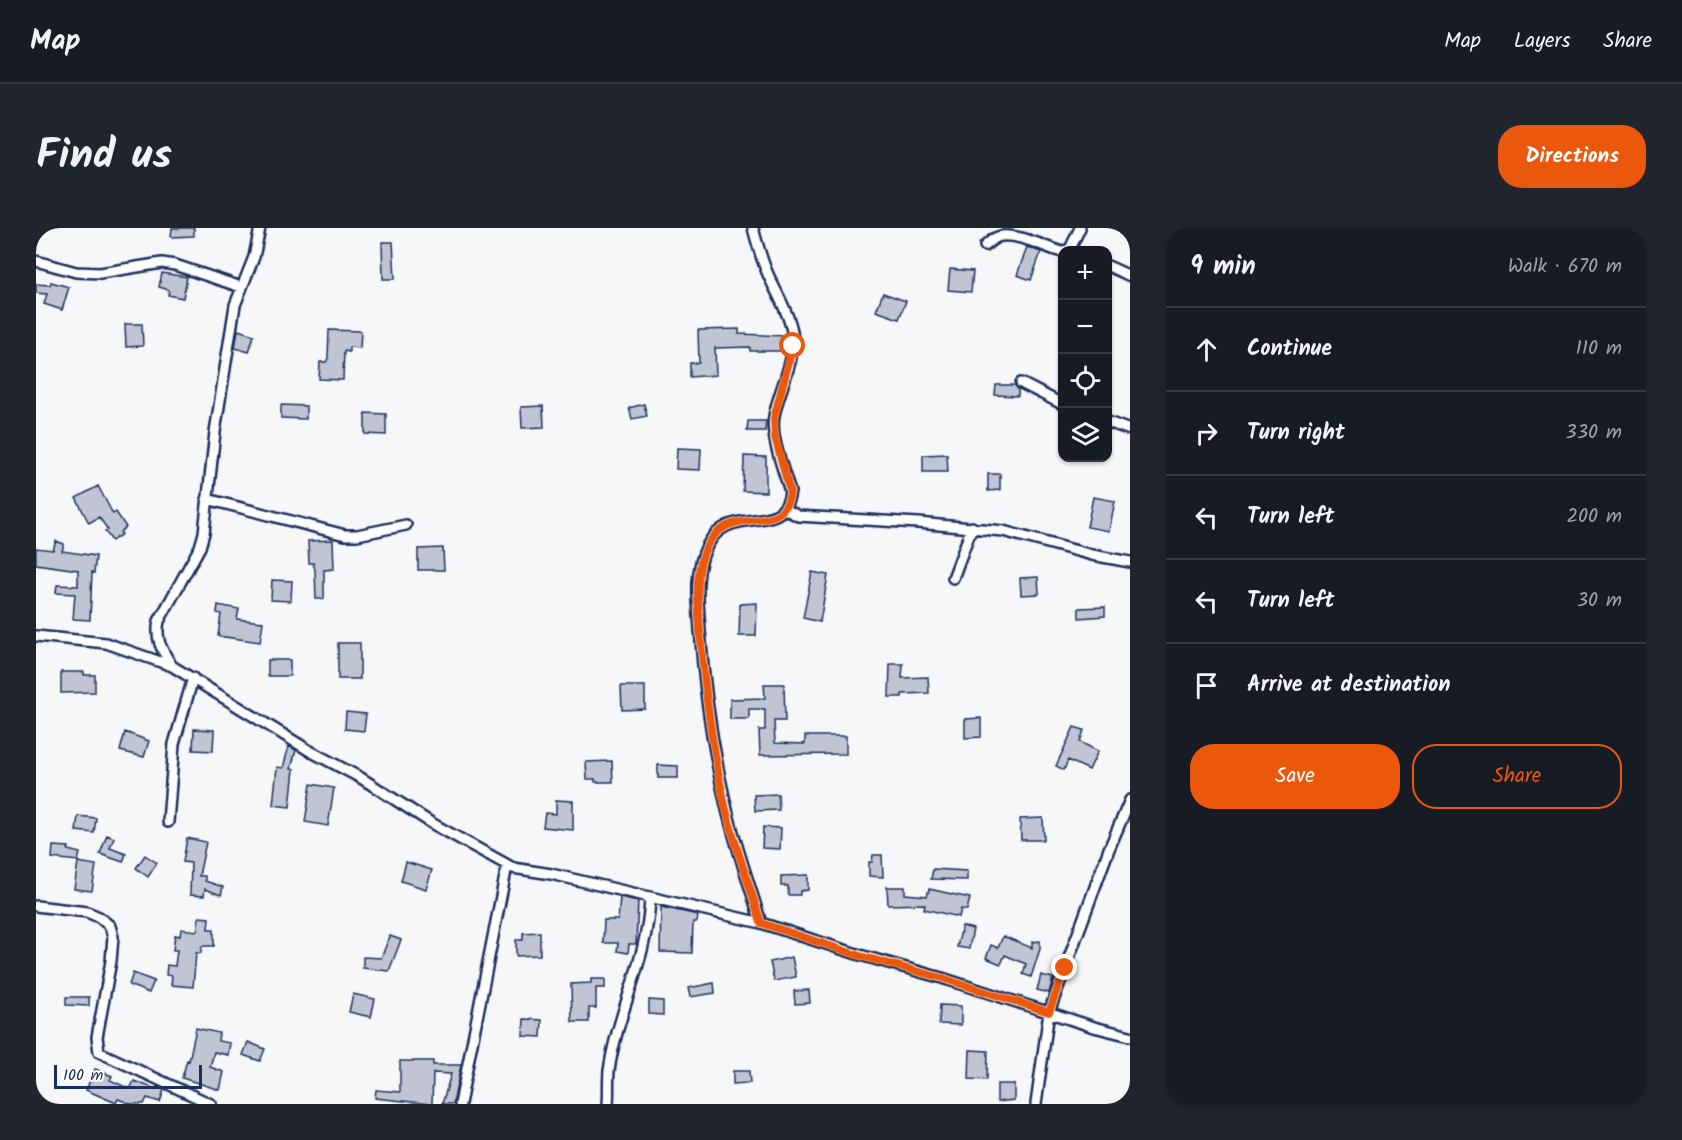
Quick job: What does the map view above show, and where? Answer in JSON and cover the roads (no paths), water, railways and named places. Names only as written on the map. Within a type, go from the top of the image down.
[{"type":"street","points":[[172,666],[159,644],[157,632],[159,621],[200,547],[204,533],[215,432],[235,305],[254,257],[260,228]]},
{"type":"street","points":[[753,228],[760,254],[792,330],[793,346],[774,418],[775,437],[790,492],[789,501],[784,509],[771,517],[735,522],[723,527],[712,536],[703,554],[698,576],[702,664],[725,802],[761,923]]},
{"type":"street","points":[[1070,246],[1080,228]]},
{"type":"street","points":[[985,246],[1000,236],[1015,237],[1058,248]]},
{"type":"street","points":[[36,261],[76,272],[100,273],[162,263],[175,265],[241,287]]},
{"type":"street","points":[[1112,268],[1130,276]]},
{"type":"street","points":[[1021,383],[1058,402]]},
{"type":"street","points":[[1112,424],[1130,430]]},
{"type":"street","points":[[207,499],[345,535],[357,535],[406,525]]},
{"type":"street","points":[[784,509],[798,516],[1003,531],[1092,555],[1130,561]]},
{"type":"street","points":[[953,578],[972,527]]},
{"type":"street","points":[[36,636],[106,643],[172,666],[310,751],[362,778],[433,824],[507,866],[761,923],[860,956],[942,978],[1130,1036]]},
{"type":"street","points":[[168,822],[174,744],[193,678]]},
{"type":"street","points":[[1036,1104],[1049,1012],[1109,849],[1130,801]]},
{"type":"street","points":[[460,1104],[507,866]]},
{"type":"street","points":[[608,1104],[609,1072],[640,963],[650,898]]},
{"type":"street","points":[[36,906],[87,912],[99,917],[110,926],[113,937],[97,1037],[99,1052],[211,1104]]}]
